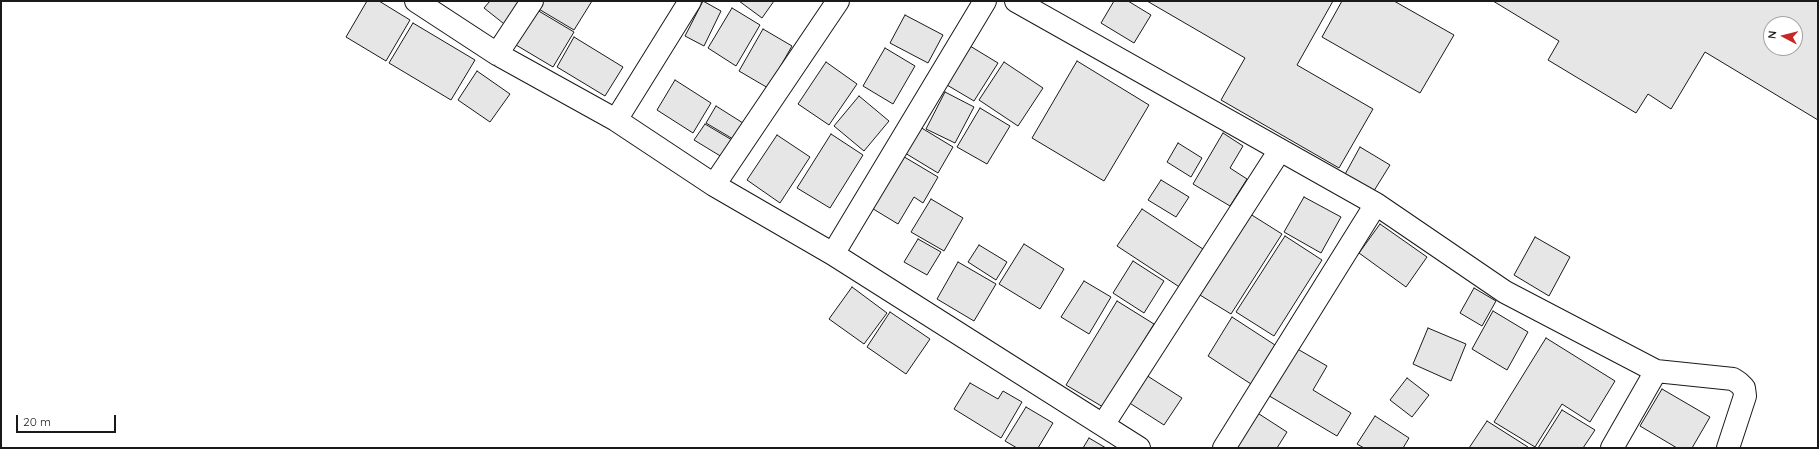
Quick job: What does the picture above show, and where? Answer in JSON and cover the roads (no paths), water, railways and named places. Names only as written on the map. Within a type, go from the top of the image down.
[{"type":"street","points":[[416,1],[498,54],[616,120],[714,185],[833,254],[1139,448]]},
{"type":"street","points":[[498,54],[532,1]]},
{"type":"street","points":[[616,120],[690,1]]},
{"type":"street","points":[[714,185],[838,1]]},
{"type":"street","points":[[833,254],[985,1]]},
{"type":"street","points":[[1016,1],[1376,204],[1505,292],[1656,371],[1733,379],[1744,388],[1744,400],[1728,448]]},
{"type":"street","points":[[1103,425],[1280,150]]},
{"type":"street","points":[[1224,448],[1376,204]]},
{"type":"street","points":[[1612,448],[1656,371]]}]
